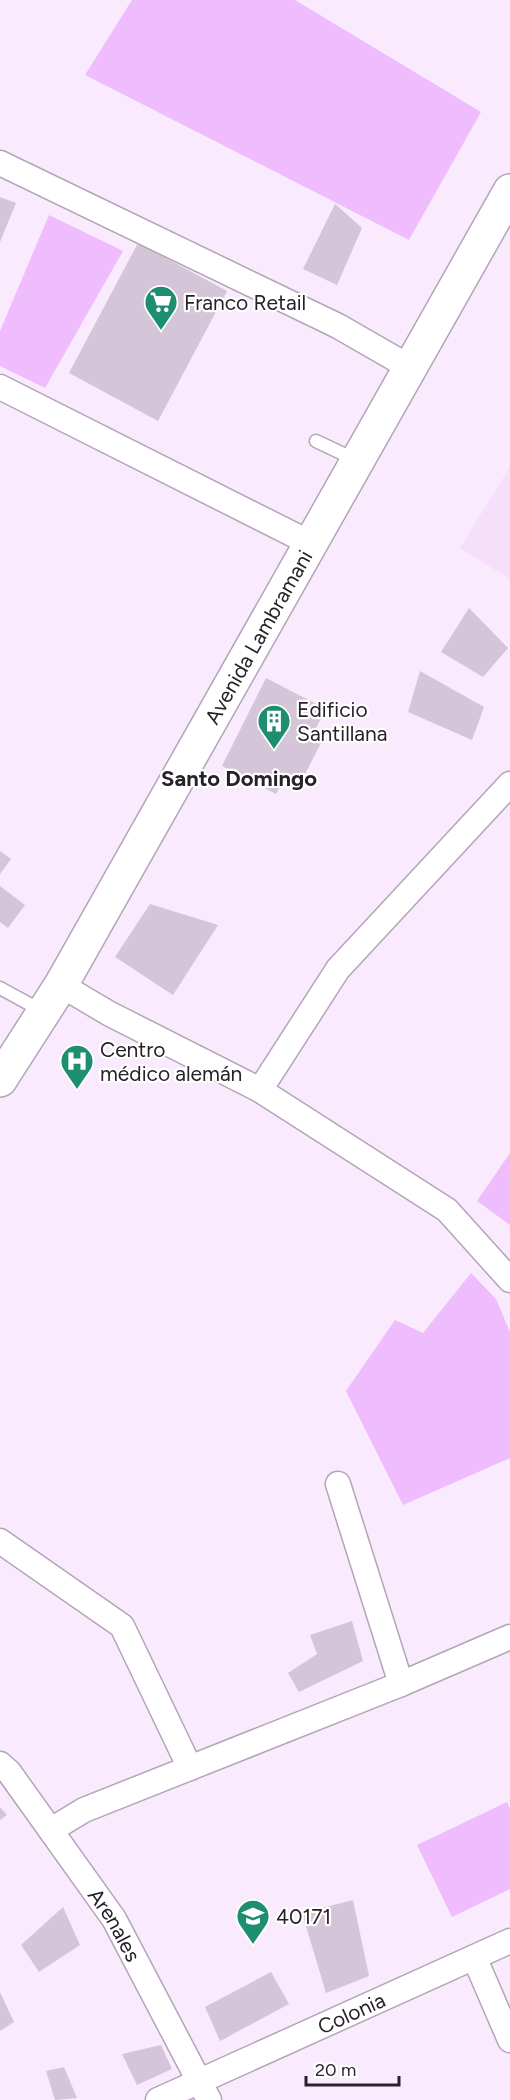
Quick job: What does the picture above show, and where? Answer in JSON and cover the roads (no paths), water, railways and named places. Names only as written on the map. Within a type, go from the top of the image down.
[{"type":"main road","name":"Avenida Lambramani","points":[[0,1080],[45,1013],[510,191]]},
{"type":"street","points":[[0,163],[338,326],[411,368]]},
{"type":"street","points":[[0,387],[312,544]]},
{"type":"street","points":[[260,1090],[338,969],[510,784]]},
{"type":"street","points":[[61,985],[110,1014],[260,1090],[447,1210],[510,1280]]},
{"type":"street","points":[[338,1484],[401,1684]]},
{"type":"street","points":[[0,1541],[122,1626],[190,1768]]},
{"type":"street","points":[[51,1830],[84,1810],[401,1684],[510,1637]]},
{"type":"street","name":"Arenales","points":[[0,1764],[9,1772],[114,1919],[204,2091]]},
{"type":"street","name":"Colonia","points":[[158,2100],[204,2091],[510,1941]]},
{"type":"street","points":[[475,1959],[510,2040]]},
{"type":"lane","points":[[316,441],[358,461]]},
{"type":"lane","points":[[0,988],[45,1013]]},
{"type":"place","name":"Franco Retail","points":[[161,331]]},
{"type":"place","name":"Edificio Santillana","points":[[274,750]]},
{"type":"place","name":"Centro médico alemán","points":[[77,1090]]},
{"type":"place","name":"40171","points":[[253,1945]]},
{"type":"district","name":"Santo Domingo","points":[[239,778]]}]
